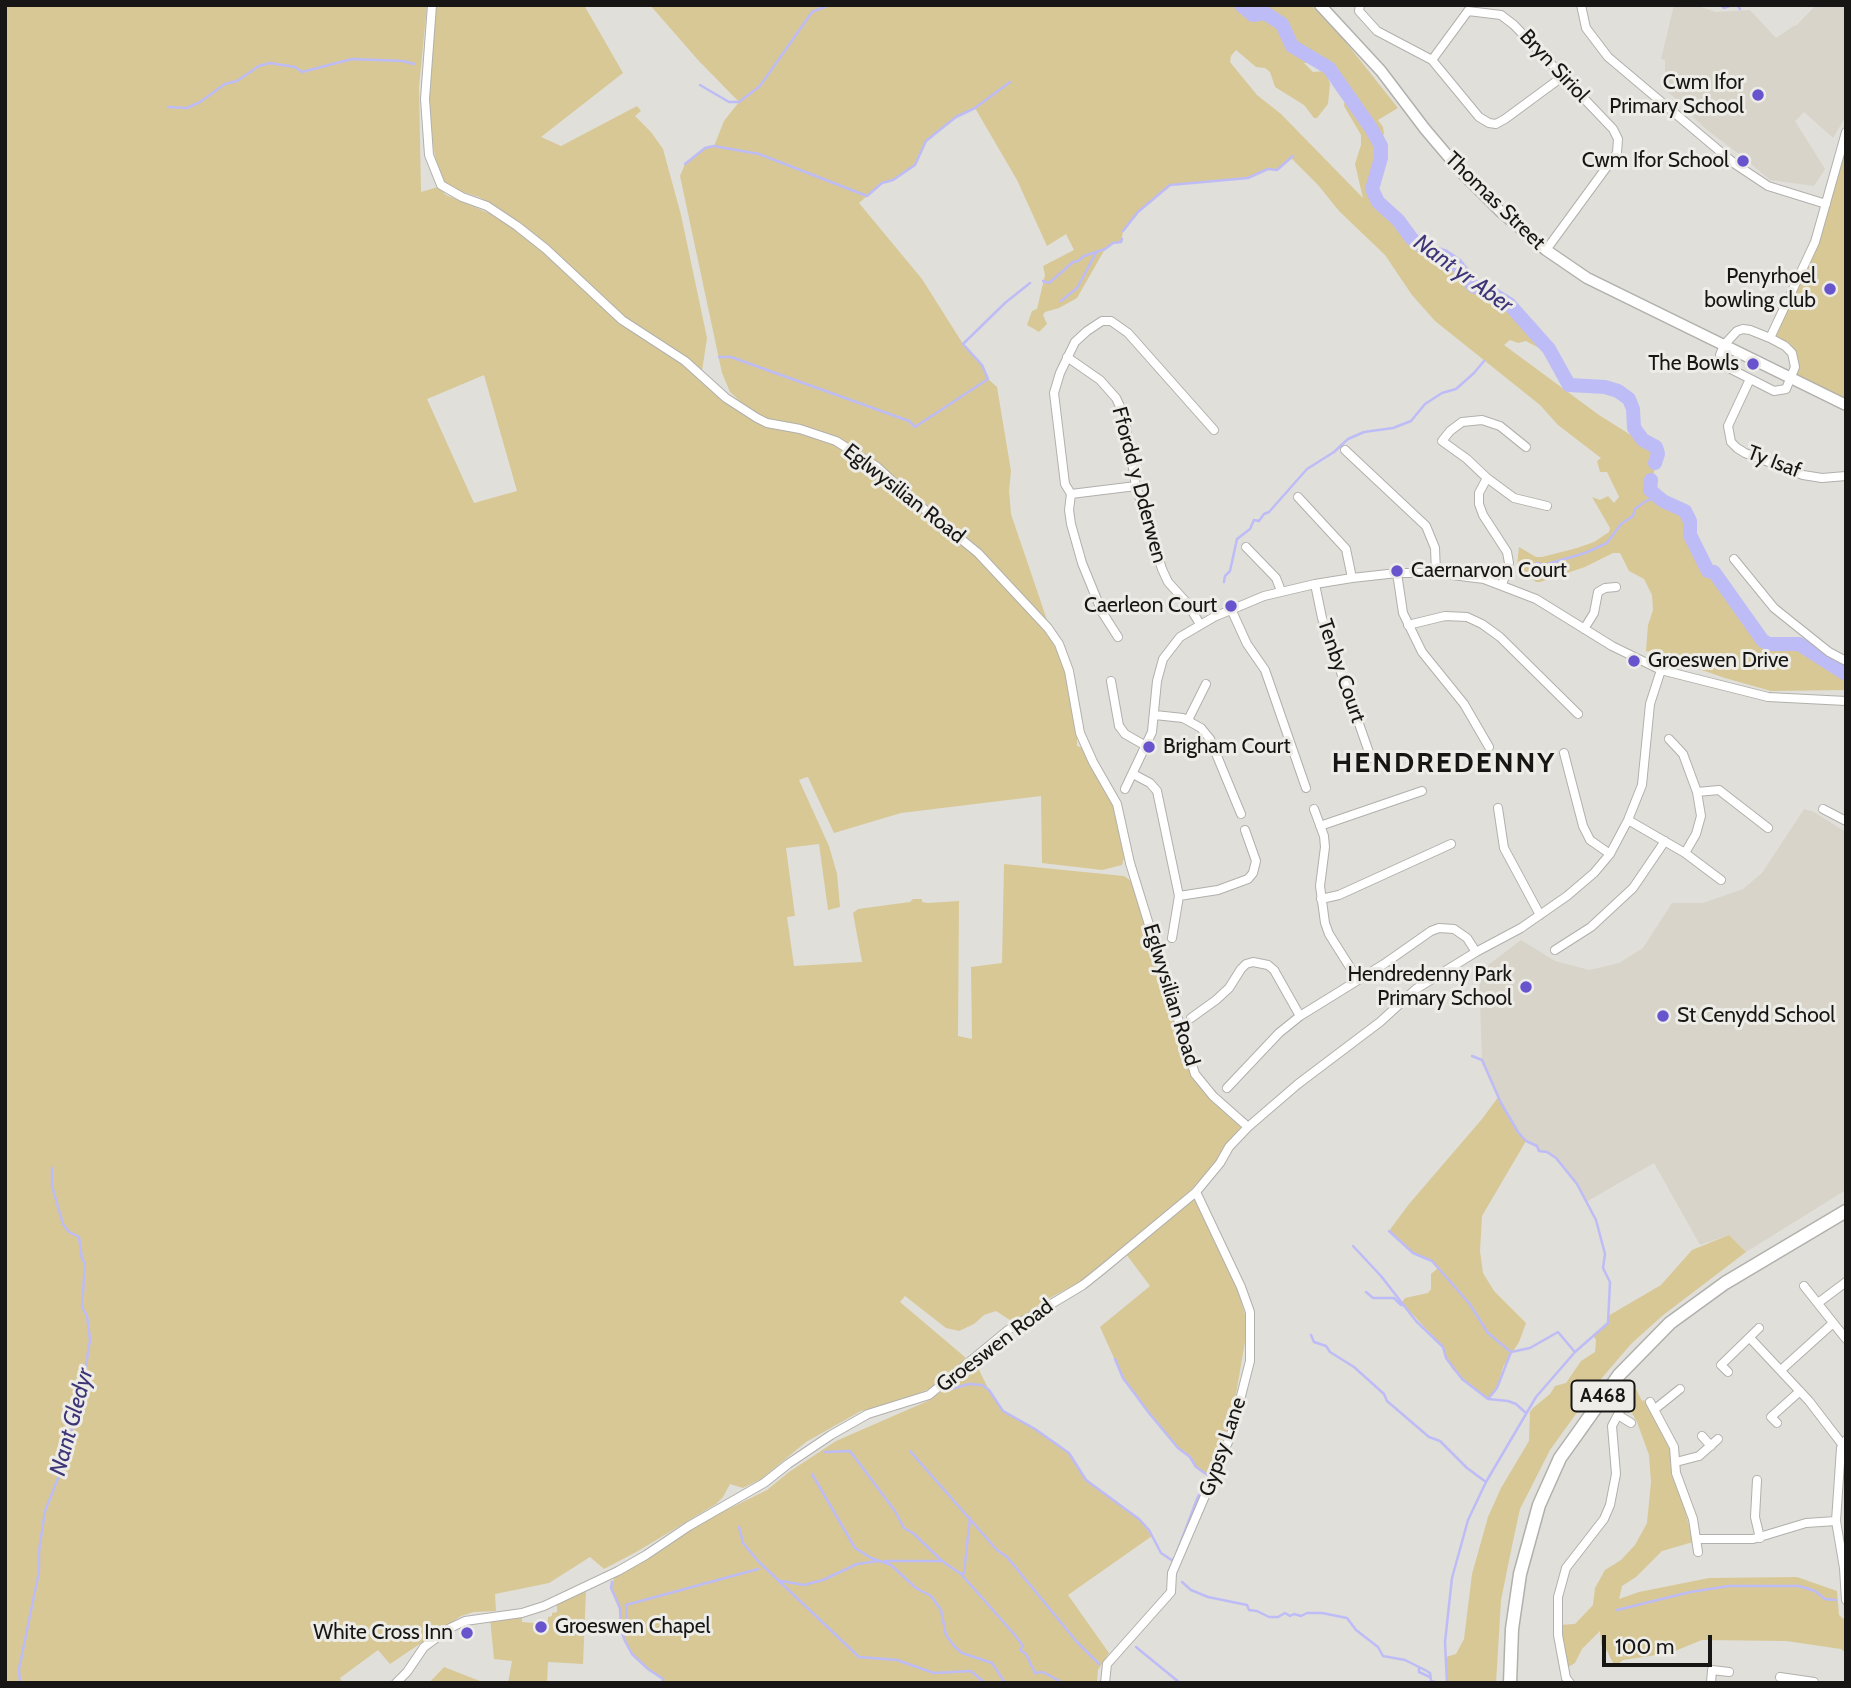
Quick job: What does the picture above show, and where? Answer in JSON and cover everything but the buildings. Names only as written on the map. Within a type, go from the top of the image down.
[{"type":"main road","name":"Thomas Street","points":[[1320,5],[1364,51],[1464,175],[1500,211],[1546,250],[1587,278],[1846,405]]},
{"type":"main road","name":"A468","points":[[1510,1683],[1512,1629],[1520,1574],[1539,1505],[1560,1458],[1619,1375],[1670,1323],[1725,1283],[1846,1212]]},
{"type":"street","name":"Eglwysilian Road","points":[[432,5],[425,99],[429,155],[441,185],[462,197],[487,206],[517,226],[546,249],[622,320],[685,360],[726,398],[767,423],[800,429],[836,441],[877,467],[978,553],[1048,628],[1059,644],[1069,671],[1080,733],[1117,804],[1130,863],[1195,1074],[1213,1096],[1248,1127]]},
{"type":"street","points":[[1360,5],[1359,11],[1377,31],[1432,60],[1479,117],[1489,124],[1505,119],[1562,77]]},
{"type":"street","points":[[1581,5],[1586,28],[1608,57],[1726,156],[1768,186],[1826,204]]},
{"type":"street","name":"Bryn Siriol","points":[[1467,8],[1506,18],[1613,129],[1619,145],[1617,153],[1546,250]]},
{"type":"street","points":[[1432,60],[1467,8]]},
{"type":"street","points":[[1770,338],[1810,253],[1846,132]]},
{"type":"street","points":[[1118,637],[1102,612],[1082,563],[1071,524],[1071,494],[1064,475],[1054,393],[1074,342],[1102,321],[1111,321],[1128,333],[1214,430]]},
{"type":"street","points":[[1742,329],[1785,346],[1792,354],[1795,368],[1786,388],[1774,391],[1723,365],[1720,355],[1724,345],[1742,329]]},
{"type":"street","name":"Ffordd y Dderwen","points":[[1067,357],[1100,380],[1116,398],[1127,428],[1136,486],[1164,575],[1200,624]]},
{"type":"street","name":"Ty Isaf","points":[[1750,379],[1728,426],[1731,442],[1745,453],[1803,475],[1822,478],[1845,476]]},
{"type":"street","points":[[1526,447],[1491,422],[1474,419],[1456,426],[1442,442],[1514,498],[1547,506]]},
{"type":"street","points":[[1345,450],[1426,526],[1435,548],[1436,573]]},
{"type":"street","points":[[1487,478],[1479,493],[1479,504],[1507,552],[1509,563],[1502,585]]},
{"type":"street","points":[[1071,494],[1136,486]]},
{"type":"street","points":[[1298,497],[1346,549],[1352,578]]},
{"type":"street","points":[[1246,547],[1276,578],[1281,591]]},
{"type":"street","points":[[1734,559],[1774,608],[1829,652],[1846,661]]},
{"type":"street","points":[[1397,573],[1401,603],[1408,625],[1427,660],[1464,704],[1489,747]]},
{"type":"street","points":[[1125,789],[1152,732],[1157,681],[1163,659],[1180,637],[1231,609],[1281,591],[1352,578],[1397,573],[1436,573],[1470,577],[1502,585],[1536,599],[1633,658],[1661,670],[1768,697],[1846,701]]},
{"type":"street","name":"Tenby Court","points":[[1315,584],[1322,618],[1371,758]]},
{"type":"street","points":[[1584,629],[1594,613],[1598,592],[1616,587]]},
{"type":"street","points":[[1231,609],[1247,644],[1265,670],[1306,789]]},
{"type":"street","points":[[1408,625],[1445,616],[1467,617],[1482,624],[1500,636],[1578,714]]},
{"type":"street","points":[[1498,808],[1504,848],[1540,915],[1567,897],[1610,854],[1628,820],[1642,785],[1650,704],[1661,670]]},
{"type":"street","points":[[1111,681],[1119,726],[1125,734],[1146,746]]},
{"type":"street","points":[[1188,720],[1206,684]]},
{"type":"street","points":[[1155,715],[1188,720],[1202,728],[1210,739],[1241,814]]},
{"type":"street","points":[[1669,739],[1683,754],[1697,792],[1701,816],[1696,834],[1685,853]]},
{"type":"street","points":[[1564,753],[1583,826],[1590,840],[1610,854]]},
{"type":"street","points":[[1133,774],[1150,783],[1157,791],[1180,896],[1172,938]]},
{"type":"street","points":[[1697,792],[1720,790],[1768,828]]},
{"type":"street","points":[[1320,826],[1422,791]]},
{"type":"street","points":[[1314,809],[1325,847],[1321,899],[1329,934],[1358,980]]},
{"type":"street","points":[[1823,809],[1846,821]]},
{"type":"street","points":[[1628,820],[1685,853],[1721,880]]},
{"type":"street","points":[[1180,896],[1219,890],[1248,879],[1253,873],[1256,860],[1245,830]]},
{"type":"street","points":[[1555,950],[1591,927],[1633,888],[1665,842]]},
{"type":"street","points":[[1321,899],[1339,895],[1451,844]]},
{"type":"street","name":"Groeswen Road","points":[[396,1683],[425,1647],[450,1628],[465,1621],[522,1613],[544,1606],[618,1571],[689,1525],[764,1483],[831,1435],[868,1414],[929,1395],[1008,1330],[1083,1285],[1196,1192],[1220,1163],[1229,1147],[1248,1127],[1298,1084],[1380,1023],[1416,989],[1540,915]]},
{"type":"street","points":[[1227,1088],[1279,1033],[1300,1016],[1439,928],[1447,927],[1461,932],[1476,952]]},
{"type":"street","points":[[1191,1018],[1216,1000],[1229,988],[1241,969],[1253,961],[1268,965],[1274,970],[1300,1016]]},
{"type":"street","name":"Gypsy Lane","points":[[1105,1683],[1107,1664],[1171,1592],[1172,1573],[1231,1435],[1250,1361],[1250,1312],[1196,1192]]},
{"type":"street","points":[[1818,1303],[1846,1282]]},
{"type":"street","points":[[1804,1286],[1846,1339]]},
{"type":"street","points":[[1781,1370],[1832,1324]]},
{"type":"street","points":[[1721,1365],[1759,1328]]},
{"type":"street","points":[[1750,1338],[1844,1442],[1836,1521],[1844,1568],[1845,1599]]},
{"type":"street","points":[[1714,1359],[1728,1373]]},
{"type":"street","points":[[1680,1389],[1652,1406],[1674,1447],[1678,1480],[1686,1495],[1698,1539],[1698,1552]]},
{"type":"street","points":[[1771,1417],[1800,1391]]},
{"type":"street","points":[[1555,1683],[1568,1681],[1556,1623],[1558,1597],[1566,1568],[1604,1519],[1610,1505],[1616,1474],[1612,1426],[1620,1411],[1631,1423]]},
{"type":"street","points":[[1702,1436],[1710,1446]]},
{"type":"street","points":[[1676,1462],[1692,1459],[1718,1439]]},
{"type":"street","points":[[1760,1538],[1755,1517],[1757,1485],[1767,1491]]},
{"type":"street","points":[[1698,1539],[1744,1541],[1806,1523],[1836,1521]]},
{"type":"street","points":[[1702,1668],[1730,1672]]},
{"type":"street","points":[[1710,1683],[1712,1670]]},
{"type":"street","points":[[1780,1677],[1814,1682]]},
{"type":"shaded area","points":[[5,5],[427,5],[419,87],[421,192],[438,187],[446,195],[498,217],[524,235],[621,323],[689,368],[737,410],[833,442],[875,472],[972,552],[1049,634],[1063,665],[1070,684],[1077,746],[1083,748],[1113,803],[1124,858],[1122,865],[1102,870],[1042,863],[1041,796],[901,813],[834,833],[808,777],[804,778],[799,780],[829,846],[837,874],[840,907],[828,910],[819,844],[786,848],[795,916],[787,917],[794,966],[862,962],[853,913],[858,909],[910,902],[913,899],[922,899],[922,902],[928,903],[959,901],[958,1036],[972,1039],[971,967],[1002,963],[1004,864],[1124,876],[1134,883],[1158,973],[1168,993],[1197,1084],[1214,1103],[1234,1116],[1241,1127],[1221,1152],[1218,1161],[1189,1192],[1087,1278],[1013,1322],[996,1311],[984,1315],[974,1324],[959,1331],[946,1328],[905,1296],[900,1302],[966,1358],[934,1387],[893,1404],[861,1411],[806,1442],[761,1479],[743,1488],[730,1484],[716,1504],[604,1569],[590,1557],[549,1583],[495,1594],[496,1611],[474,1612],[461,1616],[390,1664],[378,1650],[340,1678],[342,1683],[5,1683]],"holes":[[[484,375],[517,491],[474,503],[427,399]]]},
{"type":"shaded area","points":[[436,5],[584,5],[623,73],[541,137],[561,146],[637,106],[641,111],[635,116],[663,149],[681,215],[707,338],[702,371],[623,318],[512,218],[479,197],[453,189],[444,181],[436,161],[429,109]]},
{"type":"shaded area","points":[[650,5],[1311,5],[1344,40],[1398,108],[1378,120],[1384,134],[1379,141],[1381,158],[1372,189],[1378,202],[1398,220],[1412,239],[1428,251],[1444,256],[1456,264],[1473,286],[1488,291],[1509,304],[1552,355],[1526,341],[1518,343],[1510,340],[1504,345],[1599,415],[1656,447],[1658,454],[1650,490],[1663,501],[1685,511],[1690,521],[1690,535],[1708,571],[1714,572],[1763,641],[1769,644],[1799,644],[1846,674],[1846,690],[1771,691],[1646,651],[1648,625],[1653,610],[1652,595],[1644,579],[1629,571],[1620,553],[1613,553],[1585,567],[1540,582],[1536,582],[1517,567],[1519,547],[1536,557],[1542,557],[1594,542],[1609,532],[1610,528],[1592,497],[1600,500],[1608,496],[1614,503],[1619,497],[1607,472],[1600,472],[1597,461],[1601,458],[1435,321],[1412,295],[1385,255],[1339,211],[1291,158],[1277,170],[1268,169],[1248,178],[1170,185],[1138,212],[1123,231],[1121,242],[1113,243],[1105,249],[1077,298],[1045,312],[1043,315],[1047,324],[1039,332],[1027,325],[1032,311],[1037,309],[1045,275],[1043,266],[1074,250],[1066,234],[1047,246],[1017,180],[975,108],[956,117],[926,141],[915,165],[893,180],[882,183],[859,203],[922,279],[963,344],[997,387],[1011,471],[1011,514],[1048,623],[976,545],[859,449],[836,437],[766,419],[746,407],[730,392],[722,373],[680,176],[685,164],[705,148],[714,146],[724,121],[739,102]],"holes":[[[1236,50],[1256,67],[1270,72],[1275,87],[1304,105],[1314,118],[1317,118],[1328,104],[1330,84],[1325,71],[1313,72],[1304,63],[1318,62],[1329,68],[1346,93],[1344,106],[1361,135],[1355,164],[1363,198],[1281,114],[1257,95],[1230,62],[1231,56]]]},
{"type":"shaded area","name":"Cwm Ifor Primary School","points":[[1674,5],[1695,5],[1716,12],[1750,10],[1776,38],[1796,26],[1816,5],[1846,5],[1846,116],[1833,138],[1804,112],[1795,121],[1825,169],[1814,186],[1770,180],[1707,130],[1693,117],[1689,109],[1665,90],[1665,60],[1661,59]]},
{"type":"shaded area","points":[[1846,132],[1846,396],[1839,402],[1791,378],[1795,359],[1770,338],[1815,242]]},
{"type":"shaded area","name":"St Cenydd School","points":[[1804,809],[1814,812],[1846,832],[1846,1190],[1746,1252],[1729,1235],[1700,1245],[1654,1163],[1586,1202],[1568,1171],[1552,1155],[1539,1151],[1537,1146],[1526,1141],[1501,1103],[1482,1060],[1479,972],[1521,940],[1555,961],[1589,970],[1619,963],[1643,948],[1672,903],[1703,903],[1743,889],[1762,873]]},
{"type":"shaded area","points":[[1499,1096],[1510,1121],[1526,1141],[1482,1216],[1480,1251],[1483,1273],[1494,1291],[1526,1323],[1519,1342],[1503,1367],[1497,1388],[1488,1399],[1453,1370],[1443,1347],[1402,1302],[1405,1298],[1428,1293],[1431,1289],[1431,1274],[1438,1268],[1432,1261],[1413,1253],[1389,1231]]},
{"type":"shaded area","points":[[1194,1199],[1237,1287],[1245,1315],[1246,1336],[1232,1417],[1209,1476],[1178,1448],[1138,1399],[1123,1378],[1100,1327],[1150,1286],[1126,1254]]},
{"type":"shaded area","points":[[1729,1235],[1746,1252],[1662,1316],[1631,1344],[1601,1379],[1550,1450],[1520,1509],[1501,1600],[1496,1683],[1447,1683],[1446,1657],[1456,1654],[1464,1639],[1472,1574],[1488,1517],[1501,1488],[1529,1441],[1530,1412],[1555,1386],[1566,1383],[1581,1361],[1595,1352],[1596,1340],[1593,1335],[1608,1323],[1608,1316],[1661,1285],[1692,1250]]},
{"type":"shaded area","points":[[976,1364],[1003,1411],[1069,1453],[1086,1480],[1139,1519],[1152,1536],[1068,1595],[1109,1653],[1098,1670],[1097,1683],[662,1683],[663,1679],[632,1654],[621,1630],[621,1615],[611,1588],[615,1575],[698,1524],[767,1490],[836,1441],[930,1400]]},
{"type":"shaded area","points":[[1632,1381],[1660,1427],[1671,1453],[1671,1474],[1683,1502],[1693,1542],[1662,1551],[1636,1577],[1622,1586],[1619,1599],[1639,1592],[1709,1578],[1797,1577],[1837,1591],[1839,1615],[1846,1621],[1846,1653],[1841,1649],[1786,1641],[1702,1640],[1670,1653],[1623,1660],[1615,1667],[1601,1645],[1600,1631],[1582,1649],[1575,1663],[1568,1667],[1559,1625],[1575,1624],[1593,1605],[1595,1588],[1605,1570],[1621,1560],[1635,1545],[1647,1523],[1651,1482],[1649,1455],[1637,1422],[1622,1396]]},
{"type":"shaded area","points":[[586,1590],[583,1664],[548,1662],[547,1683],[508,1683],[512,1661],[494,1659],[490,1618],[522,1616],[522,1622],[534,1623],[534,1632],[547,1632],[548,1617],[557,1612],[557,1604]]},
{"type":"shaded area","points":[[444,1667],[485,1683],[429,1683]]},
{"type":"waterway","points":[[700,85],[729,102],[739,102],[760,86],[812,12],[829,5]]},
{"type":"waterway","name":"Nant yr Aber","points":[[1241,5],[1253,15],[1265,13],[1282,24],[1292,46],[1329,68],[1371,128],[1381,146],[1381,158],[1372,189],[1378,202],[1398,220],[1412,239],[1428,251],[1444,256],[1456,264],[1473,286],[1488,291],[1509,304],[1549,349],[1569,385],[1605,387],[1618,391],[1629,399],[1633,409],[1634,428],[1643,440],[1656,447],[1658,454],[1655,463]]},
{"type":"waterway","points":[[1721,5],[1724,8],[1732,5]]},
{"type":"waterway","points":[[1733,5],[1740,9]]},
{"type":"waterway","points":[[168,107],[187,108],[225,84],[237,81],[259,66],[270,63],[295,67],[302,72],[352,59],[403,61],[414,64]]},
{"type":"waterway","points":[[685,164],[705,148],[714,146],[759,154],[867,196],[882,183],[893,180],[915,165],[926,141],[956,117],[975,108],[1010,82]]},
{"type":"waterway","points":[[1123,231],[1138,212],[1170,185],[1248,178],[1268,169],[1277,170],[1293,156]]},
{"type":"waterway","points":[[1043,281],[1049,283],[1073,262],[1113,243],[1121,242],[1122,239]]},
{"type":"waterway","points":[[1061,301],[1077,288],[1096,253]]},
{"type":"waterway","points":[[719,357],[731,357],[909,421],[915,427],[988,379],[982,365],[963,344],[1030,283]]},
{"type":"waterway","points":[[1224,582],[1230,571],[1237,539],[1250,529],[1254,520],[1259,521],[1269,512],[1307,469],[1334,452],[1348,439],[1364,432],[1393,428],[1411,421],[1425,404],[1442,393],[1456,389],[1484,361]]},
{"type":"waterway","name":"Nant yr Aber","points":[[1651,480],[1650,490],[1663,501],[1685,511],[1690,521],[1690,535],[1708,571],[1714,572],[1763,641],[1769,644],[1799,644],[1846,674]]},
{"type":"waterway","points":[[1530,578],[1536,572],[1537,563],[1544,565],[1585,553],[1607,543],[1621,524],[1633,516],[1635,509],[1658,497]]},
{"type":"waterway","points":[[1447,1683],[1445,1642],[1452,1578],[1468,1520],[1486,1482],[1536,1397],[1575,1352],[1608,1323],[1610,1282],[1603,1268],[1605,1254],[1596,1220],[1577,1184],[1556,1158],[1547,1152],[1539,1151],[1537,1146],[1526,1141],[1518,1132],[1501,1103],[1482,1060],[1472,1056]]},
{"type":"waterway","name":"Nant Gledyr","points":[[20,1683],[19,1669],[39,1572],[45,1511],[71,1446],[72,1422],[87,1378],[85,1371],[90,1340],[87,1316],[82,1307],[85,1263],[79,1237],[69,1232],[63,1224],[52,1186],[52,1168]]},
{"type":"waterway","points":[[1389,1231],[1413,1253],[1432,1261],[1469,1303],[1488,1333],[1511,1352]]},
{"type":"waterway","points":[[1353,1246],[1381,1276],[1416,1321],[1443,1347],[1446,1358],[1462,1379],[1488,1399],[1508,1401],[1526,1413]]},
{"type":"waterway","points":[[1366,1292],[1373,1298],[1394,1298],[1404,1305]]},
{"type":"waterway","points":[[1488,1399],[1497,1388],[1511,1352],[1530,1348],[1558,1332],[1574,1351]]},
{"type":"waterway","points":[[1311,1335],[1314,1342],[1326,1346],[1330,1352],[1354,1367],[1384,1394],[1387,1401],[1429,1437],[1440,1441],[1467,1468],[1486,1482]]},
{"type":"waterway","points":[[1115,1359],[1123,1378],[1149,1413],[1196,1467],[1209,1476],[1197,1499],[1177,1552]]},
{"type":"waterway","points":[[944,1391],[969,1384],[982,1385],[989,1390],[1003,1411],[1069,1453],[1086,1480],[1139,1519],[1149,1530],[1161,1553],[1173,1561],[1174,1558]]},
{"type":"waterway","points":[[825,1452],[850,1451],[895,1511],[904,1528],[961,1574],[1014,1634],[1023,1646],[1020,1650],[1026,1654],[1035,1673],[1043,1672],[1063,1683]]},
{"type":"waterway","points":[[910,1451],[997,1550],[1007,1557],[1077,1642],[1099,1664]]},
{"type":"waterway","points":[[812,1474],[855,1548],[871,1558],[891,1565],[916,1588],[931,1596],[941,1610],[946,1635],[954,1646],[962,1653],[992,1663],[1005,1683]]},
{"type":"waterway","points":[[961,1574],[964,1573],[970,1518]]},
{"type":"waterway","points":[[739,1527],[743,1543],[759,1562],[859,1657],[897,1660],[934,1673],[971,1671],[985,1683]]},
{"type":"waterway","points":[[781,1581],[804,1585],[823,1580],[857,1564],[878,1561]]},
{"type":"waterway","points":[[885,1561],[941,1561]]},
{"type":"waterway","points":[[627,1619],[626,1605],[758,1569]]},
{"type":"waterway","points":[[612,1582],[611,1588],[620,1608],[621,1630],[625,1641],[632,1654],[663,1679],[662,1683]]},
{"type":"waterway","points":[[1182,1582],[1191,1590],[1208,1597],[1247,1605],[1249,1610],[1269,1617],[1278,1617],[1285,1613],[1290,1616],[1322,1613],[1347,1618],[1356,1630],[1378,1647],[1383,1656],[1405,1660],[1425,1670],[1430,1673],[1431,1681]]},
{"type":"waterway","name":"Nant Gledyr","points":[[1617,1610],[1690,1592],[1729,1586],[1799,1586],[1815,1591],[1825,1599],[1836,1600]]},
{"type":"waterway","points":[[1136,1647],[1180,1683]]},
{"type":"waterway","points":[[1419,1668],[1419,1672],[1430,1677]]},
{"type":"waterway","name":"Nant Gledyr","points":[[1430,1683],[1439,1683]]},
{"type":"place","name":"Cwm Ifor Primary School","points":[[1758,95]]},
{"type":"place","name":"Cwm Ifor School","points":[[1743,161]]},
{"type":"place","name":"Penyrhoel bowling club","points":[[1830,289]]},
{"type":"place","name":"The Bowls","points":[[1753,364]]},
{"type":"place","name":"Caernarvon Court","points":[[1397,571]]},
{"type":"place","name":"Caerleon Court","points":[[1231,606]]},
{"type":"place","name":"Groeswen Drive","points":[[1634,661]]},
{"type":"place","name":"Brigham Court","points":[[1149,747]]},
{"type":"place","name":"Hendredenny Park Primary School","points":[[1526,987]]},
{"type":"place","name":"St Cenydd School","points":[[1663,1016]]},
{"type":"place","name":"Groeswen Chapel","points":[[541,1627]]},
{"type":"place","name":"White Cross Inn","points":[[467,1633]]},
{"type":"district","name":"HENDREDENNY","points":[[1444,764]]}]
